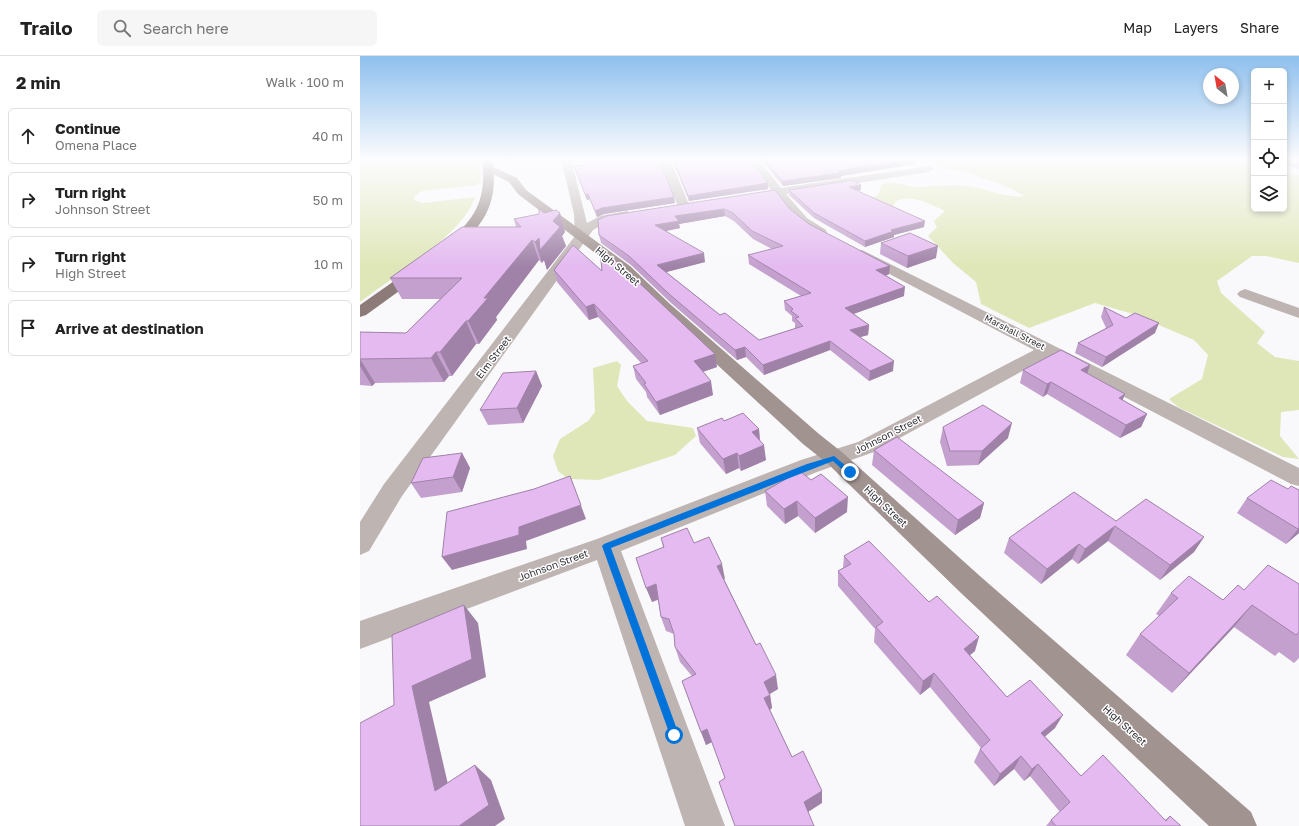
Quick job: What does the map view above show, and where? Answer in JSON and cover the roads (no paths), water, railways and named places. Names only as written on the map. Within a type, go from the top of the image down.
[{"type":"main road","points":[[439,255],[465,233],[481,213],[489,195]]},
{"type":"main road","name":"High Street","points":[[526,195],[556,218],[582,229],[664,307],[834,458],[1237,826]]},
{"type":"main road","points":[[360,312],[428,263]]},
{"type":"street","points":[[574,195],[582,229]]},
{"type":"street","points":[[670,209],[688,206],[683,195]]},
{"type":"street","points":[[738,198],[758,195]]},
{"type":"street","name":"Marshall Street","points":[[781,195],[803,221],[839,242],[870,251],[1049,349],[1299,478]]},
{"type":"street","name":"Elm Street","points":[[360,544],[393,490],[582,229],[604,219],[640,213]]},
{"type":"street","points":[[556,218],[582,229]]},
{"type":"street","points":[[1245,294],[1299,313]]},
{"type":"street","name":"Johnson Street","points":[[360,635],[606,546],[802,469],[866,447],[1049,349]]},
{"type":"street","points":[[606,546],[705,826]]}]
